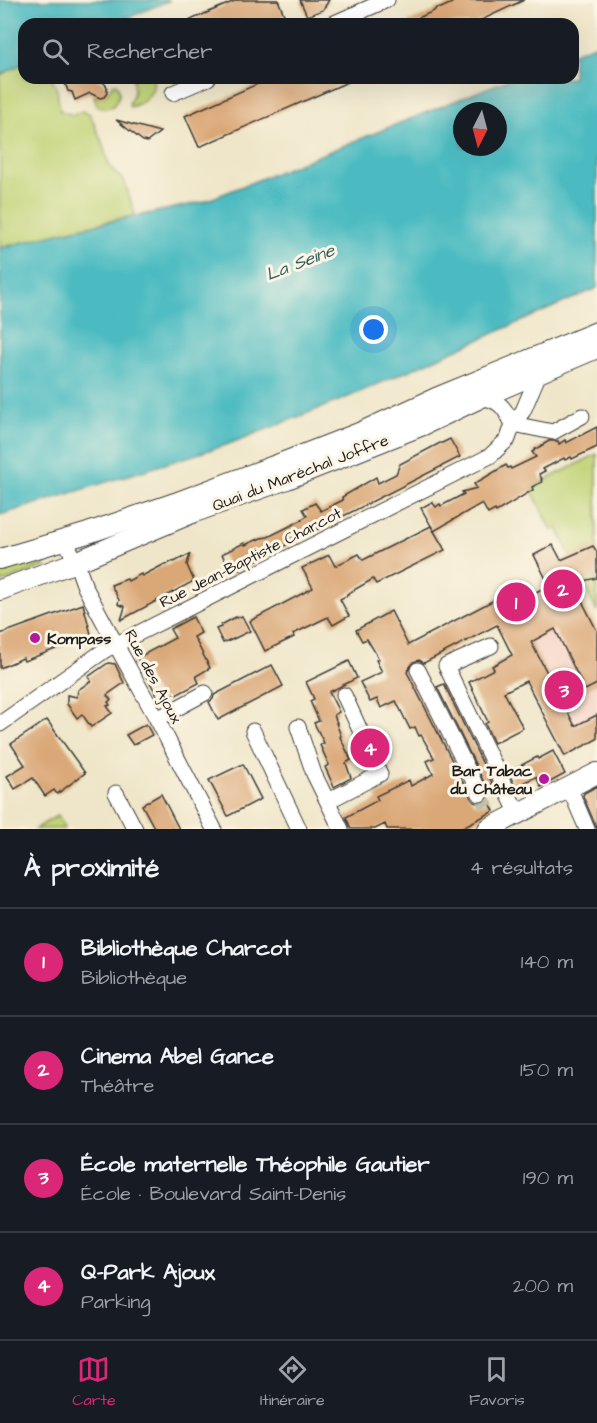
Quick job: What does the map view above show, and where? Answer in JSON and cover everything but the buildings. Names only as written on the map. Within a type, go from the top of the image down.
[{"type":"main road","name":"Quai du Maréchal Joffre","points":[[0,559],[175,503],[289,460],[359,433],[436,398],[597,332]]},
{"type":"main road","name":"Quai du Maréchal Joffre","points":[[0,590],[76,562],[192,513],[287,480],[423,425],[597,348]]},
{"type":"main road","points":[[491,822],[518,814],[597,773]]},
{"type":"street","points":[[346,18],[387,0]]},
{"type":"street","points":[[174,93],[194,84]]},
{"type":"street","name":"Rue Jean-Baptiste Charcot","points":[[0,724],[105,650],[490,456],[508,439],[513,424],[524,411],[539,373]]},
{"type":"street","points":[[482,397],[494,400],[503,406],[513,424],[553,432],[582,416]]},
{"type":"street","name":"Rue des Ajoux","points":[[65,540],[116,645],[214,829]]},
{"type":"street","points":[[491,646],[446,666],[518,814]]},
{"type":"street","points":[[418,670],[480,794]]},
{"type":"street","points":[[157,719],[205,693]]},
{"type":"street","points":[[327,801],[380,774],[344,695]]},
{"type":"street","points":[[298,727],[314,774],[341,829]]},
{"type":"street","points":[[253,731],[299,829]]},
{"type":"street","points":[[569,787],[587,829]]},
{"type":"street","points":[[116,793],[135,829]]},
{"type":"shaded area","points":[[553,615],[562,631],[592,617],[597,626],[597,739],[565,756],[505,640]]},
{"type":"green space","points":[[18,66],[18,84],[54,84],[60,111],[73,115],[82,111],[90,114],[109,165],[124,180],[135,215],[0,248],[0,75]]},
{"type":"green space","points":[[114,84],[117,85],[119,93],[113,106],[105,108],[97,106],[94,96],[104,96]]},
{"type":"green space","points":[[133,84],[153,84],[148,97],[130,107]]},
{"type":"green space","points":[[597,454],[597,612],[557,528],[552,530],[532,487]]},
{"type":"green space","points":[[42,555],[45,566],[0,583],[0,567]]},
{"type":"green space","points":[[58,815],[65,829],[35,829]]},
{"type":"water","points":[[0,0],[170,0],[127,18],[18,18],[18,66],[0,75]]},
{"type":"water","name":"La Seine","points":[[597,44],[597,288],[346,398],[226,445],[0,515],[0,248],[66,231],[203,202],[497,84],[579,84],[579,51]]},
{"type":"tunnel","points":[[480,794],[490,813]]},
{"type":"place","name":"Cinema Abel Gance","points":[[563,589]]},
{"type":"place","name":"Bibliothèque Charcot","points":[[516,602]]},
{"type":"place","name":"Kompass","points":[[35,638]]},
{"type":"place","name":"École maternelle Théophile Gautier","points":[[564,690]]},
{"type":"place","name":"Q-Park Ajoux","points":[[370,748]]},
{"type":"place","name":"Bar Tabac du Château","points":[[544,779]]}]
